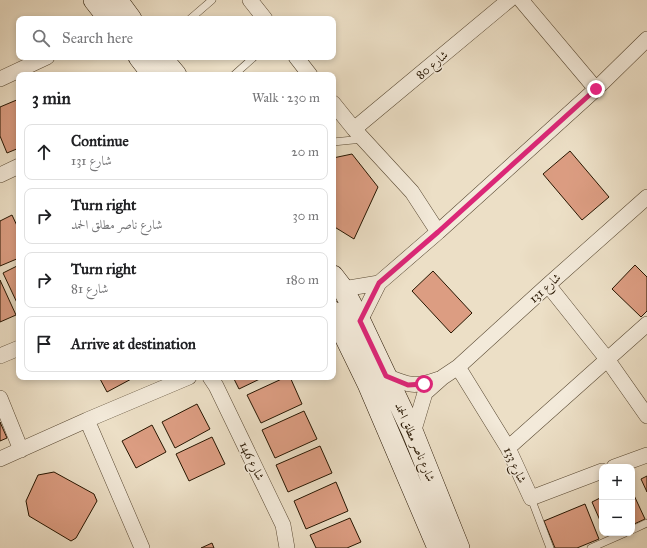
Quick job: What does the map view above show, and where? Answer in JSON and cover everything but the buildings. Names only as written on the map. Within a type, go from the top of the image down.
[{"type":"street","points":[[94,0],[107,16]]},
{"type":"street","points":[[116,0],[129,16]]},
{"type":"street","points":[[250,0],[263,16]]},
{"type":"street","name":"شارع 80","points":[[359,134],[509,0]]},
{"type":"street","points":[[522,0],[596,89]]},
{"type":"street","points":[[360,321],[379,283],[438,232],[596,89],[647,39]]},
{"type":"street","points":[[0,79],[41,60]]},
{"type":"street","points":[[141,60],[151,72]]},
{"type":"street","points":[[164,60],[174,72]]},
{"type":"street","points":[[298,60],[308,72]]},
{"type":"street","points":[[336,107],[412,192],[438,232]]},
{"type":"street","points":[[0,175],[16,167]]},
{"type":"street","name":"شارع 131","points":[[413,433],[425,393],[443,377],[458,368],[647,197]]},
{"type":"street","points":[[338,282],[379,283]]},
{"type":"street","name":"شارع ناصر مطلق الحمد","points":[[338,282],[360,321],[413,433],[459,548]]},
{"type":"street","points":[[548,285],[607,358],[647,416]]},
{"type":"street","name":"شارع ناصر مطلق الحمد","points":[[336,318],[368,384],[438,548]]},
{"type":"street","points":[[508,448],[607,358],[647,324]]},
{"type":"street","points":[[0,356],[16,349]]},
{"type":"street","name":"شارع 133","points":[[458,368],[508,448],[531,498],[599,472]]},
{"type":"street","name":"شارع 131","points":[[386,376],[408,385],[424,384],[443,377]]},
{"type":"street","points":[[0,459],[182,380]]},
{"type":"street","name":"شارع 146","points":[[212,380],[283,525],[288,548]]},
{"type":"street","points":[[0,398],[21,450]]},
{"type":"street","points":[[87,420],[142,548]]},
{"type":"street","points":[[622,464],[647,455]]},
{"type":"lane","points":[[193,16],[212,0]]},
{"type":"lane","points":[[237,72],[251,60]]},
{"type":"lane","points":[[336,141],[359,134]]},
{"type":"lane","points":[[531,498],[550,548]]},
{"type":"lane","points":[[635,529],[647,523]]},
{"type":"lane","points":[[591,548],[618,536]]},
{"type":"route","points":[[424,384],[408,385],[386,376],[360,321],[379,283],[438,232],[596,89]]}]
